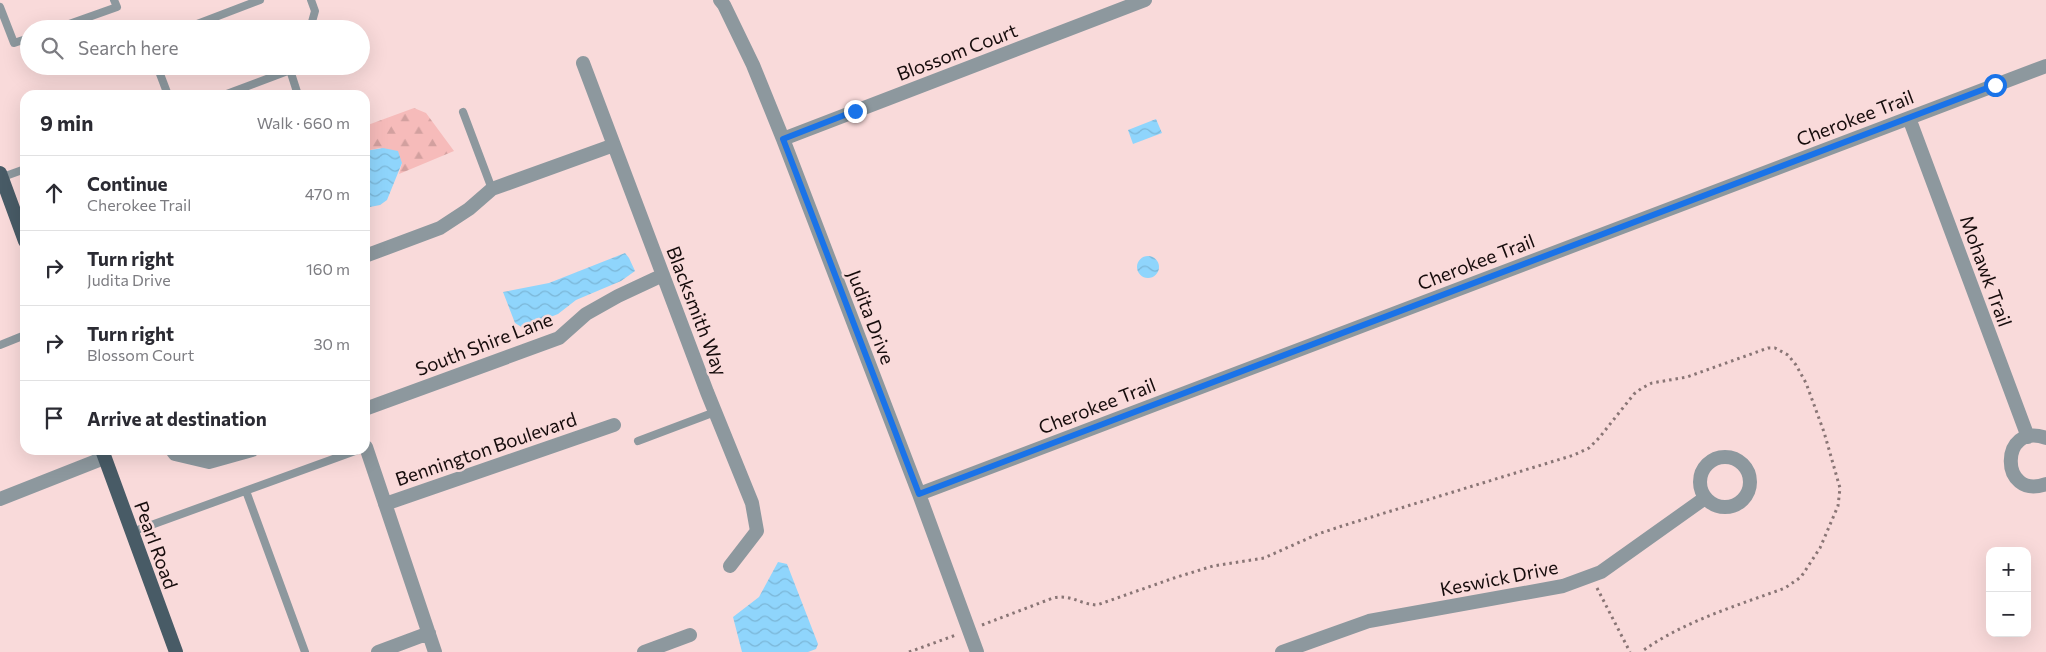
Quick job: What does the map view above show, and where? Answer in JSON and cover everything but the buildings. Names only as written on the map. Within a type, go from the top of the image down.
[{"type":"main road","points":[[1,176],[20,227]]},
{"type":"main road","name":"Pearl Road","points":[[103,455],[176,652]]},
{"type":"street","name":"Judita Drive","points":[[720,0],[753,65],[783,139],[919,494],[977,652]]},
{"type":"street","name":"Blossom Court","points":[[783,139],[1145,0]]},
{"type":"street","name":"Blacksmith Way","points":[[583,63],[752,503],[757,531],[730,566]]},
{"type":"street","name":"Cherokee Trail","points":[[919,494],[2046,66]]},
{"type":"street","name":"Mohawk Trail","points":[[1909,118],[2028,437]]},
{"type":"street","points":[[370,254],[440,228],[492,189],[614,145]]},
{"type":"street","name":"South Shire Lane","points":[[370,407],[559,338],[586,314],[618,296],[663,275]]},
{"type":"street","name":"Bennington Boulevard","points":[[435,652],[385,504],[614,425]]},
{"type":"street","points":[[2046,438],[2036,436],[2020,440],[2010,454],[2012,471],[2023,484],[2031,486],[2046,484]]},
{"type":"street","points":[[0,499],[101,455]]},
{"type":"street","points":[[179,455],[210,462],[234,455]]},
{"type":"street","points":[[366,455],[385,504]]},
{"type":"street","name":"Keswick Drive","points":[[1282,652],[1369,621],[1563,586],[1601,572],[1705,498]]},
{"type":"street","points":[[378,652],[428,633]]},
{"type":"street","points":[[644,652],[690,635]]},
{"type":"lane","points":[[80,20],[117,7],[114,0]]},
{"type":"lane","points":[[208,20],[260,0]]},
{"type":"lane","points":[[311,0],[315,11],[312,20]]},
{"type":"lane","points":[[0,6],[14,43],[20,41]]},
{"type":"lane","points":[[160,75],[166,90]]},
{"type":"lane","points":[[237,90],[277,75]]},
{"type":"lane","points":[[292,75],[296,90]]},
{"type":"lane","points":[[463,112],[492,189]]},
{"type":"lane","points":[[1,176],[20,170]]},
{"type":"lane","points":[[0,345],[20,338]]},
{"type":"lane","points":[[638,441],[716,412]]},
{"type":"lane","points":[[132,532],[344,455]]},
{"type":"lane","points":[[246,491],[305,652]]},
{"type":"path","points":[[909,652],[1052,598],[1071,597],[1088,605],[1097,605],[1213,566],[1264,558],[1318,534],[1342,526],[1574,455],[1588,448],[1599,438],[1634,394],[1642,388],[1652,384],[1687,377],[1768,348],[1775,348],[1788,355],[1806,383],[1829,448],[1840,488],[1838,506],[1830,528],[1810,566],[1793,583],[1692,622],[1653,643],[1641,652]]},
{"type":"path","points":[[1590,576],[1630,652]]},
{"type":"green space","points":[[414,108],[426,113],[454,151],[399,174],[402,163],[380,148],[370,150],[370,124]]},
{"type":"water","points":[[1156,119],[1162,133],[1133,144],[1128,130]]},
{"type":"water","points":[[383,148],[398,151],[402,163],[387,200],[380,205],[370,207],[370,150]]},
{"type":"water","points":[[625,253],[635,271],[621,281],[576,300],[558,314],[523,328],[515,323],[503,292],[549,283]]},
{"type":"water","points":[[1148,256],[1156,259],[1159,267],[1156,275],[1148,278],[1140,275],[1137,267],[1140,259]]},
{"type":"water","points":[[778,562],[787,564],[818,644],[816,649],[808,652],[742,652],[733,617],[759,597]]},
{"type":"route","points":[[855,111],[783,139],[919,494],[1995,85]]}]
